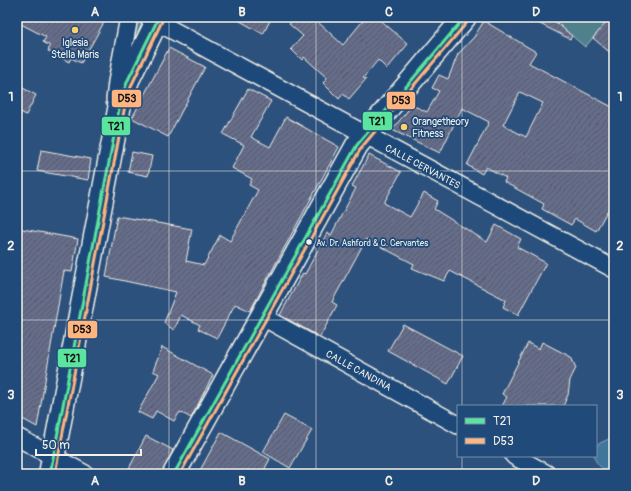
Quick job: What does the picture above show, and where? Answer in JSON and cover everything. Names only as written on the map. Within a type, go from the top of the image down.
[{"type":"street","points":[[119,117],[115,108],[116,82],[129,17]]},
{"type":"street","points":[[174,474],[357,145],[465,17]]},
{"type":"street","points":[[52,465],[119,117],[121,99],[155,19]]},
{"type":"street","name":"CALLE CERVANTES","points":[[155,19],[365,136],[614,269]]},
{"type":"street","name":"CALLE CANDINA","points":[[261,316],[457,424]]},
{"type":"street","points":[[17,437],[52,465],[85,474]]},
{"type":"street","points":[[516,457],[547,474]]},
{"type":"green space","points":[[550,17],[611,17],[585,47]]},
{"type":"green space","points":[[132,19],[142,25],[122,67]]},
{"type":"water","points":[[611,438],[614,439],[614,470],[604,469],[595,460],[594,457],[597,457],[597,446]]},
{"type":"building","name":"Iglesia Stella Maris","points":[[17,17],[107,17],[81,63],[71,58],[69,62],[48,51],[50,46],[43,42],[46,37],[17,22]]},
{"type":"building","points":[[233,17],[272,17],[263,34]]},
{"type":"building","points":[[295,17],[323,17],[318,22],[343,45],[366,17],[377,17],[408,44],[387,69],[378,60],[363,78],[366,79],[349,99],[343,94],[339,99],[323,83],[327,78],[304,57],[302,60],[291,49],[303,36],[289,24]]},
{"type":"building","points":[[526,17],[550,17],[572,36],[570,39]]},
{"type":"building","points":[[611,17],[614,17],[614,56],[593,38]]},
{"type":"building","points":[[484,21],[536,52],[529,63],[614,108],[614,199],[596,231],[575,219],[571,225],[542,209],[544,204],[504,182],[506,178],[486,167],[482,174],[467,165],[489,122],[462,108],[440,153],[392,130],[412,105],[427,112],[439,91],[432,88],[439,75],[448,79],[458,54],[474,37]],"holes":[[[520,92],[543,103],[526,137],[503,125]]]},
{"type":"building","points":[[169,48],[205,67],[168,137],[132,118]]},
{"type":"building","points":[[17,85],[36,95],[26,115],[17,110]]},
{"type":"building","points":[[248,89],[271,101],[251,137],[270,147],[286,117],[339,147],[250,311],[235,304],[217,338],[198,329],[200,325],[181,315],[174,330],[164,323],[176,292],[106,277],[117,216],[192,229],[186,261],[204,265],[220,235],[230,241],[258,190],[249,185],[252,179],[232,168],[244,145],[223,134]]},
{"type":"building","points":[[41,150],[91,159],[88,180],[37,171]]},
{"type":"building","points":[[132,152],[152,156],[148,176],[128,172]]},
{"type":"building","points":[[369,155],[401,172],[384,203],[410,217],[424,193],[438,201],[434,209],[487,242],[496,225],[521,239],[517,247],[546,263],[518,315],[503,307],[506,300],[450,271],[444,281],[412,268],[414,264],[366,239],[332,302],[337,305],[320,337],[280,315],[303,273],[305,274],[327,233],[331,235],[356,188],[352,186]]},
{"type":"building","points":[[17,228],[78,239],[72,272],[64,271],[37,427],[17,416]]},
{"type":"building","points":[[403,324],[463,356],[448,384],[388,351]]},
{"type":"building","points":[[542,342],[571,357],[576,368],[570,380],[568,395],[563,405],[503,405],[507,397],[502,394],[528,343],[539,349]]},
{"type":"building","points":[[162,347],[213,375],[191,418],[180,412],[174,421],[156,411],[152,419],[138,412],[159,374],[153,371]]},
{"type":"building","points":[[284,415],[312,430],[290,468],[263,452]]},
{"type":"building","points":[[221,432],[270,459],[262,474],[198,474]]},
{"type":"building","points":[[146,436],[173,450],[162,474],[126,474]]},
{"type":"transit line","name":"T21","points":[[50,474],[121,99],[128,80],[159,17]]},
{"type":"transit line","name":"T21","points":[[174,474],[357,145],[465,17]]},
{"type":"transit line","name":"D53","points":[[55,474],[126,100],[163,19]]},
{"type":"transit line","name":"D53","points":[[180,474],[361,148],[469,20]]},
{"type":"place","name":"Iglesia Stella Maris","points":[[75,30]]},
{"type":"place","name":"Orangetheory Fitness","points":[[404,127]]},
{"type":"place","name":"Av. Dr. Ashford & C. Cervantes","points":[[309,242]]}]
